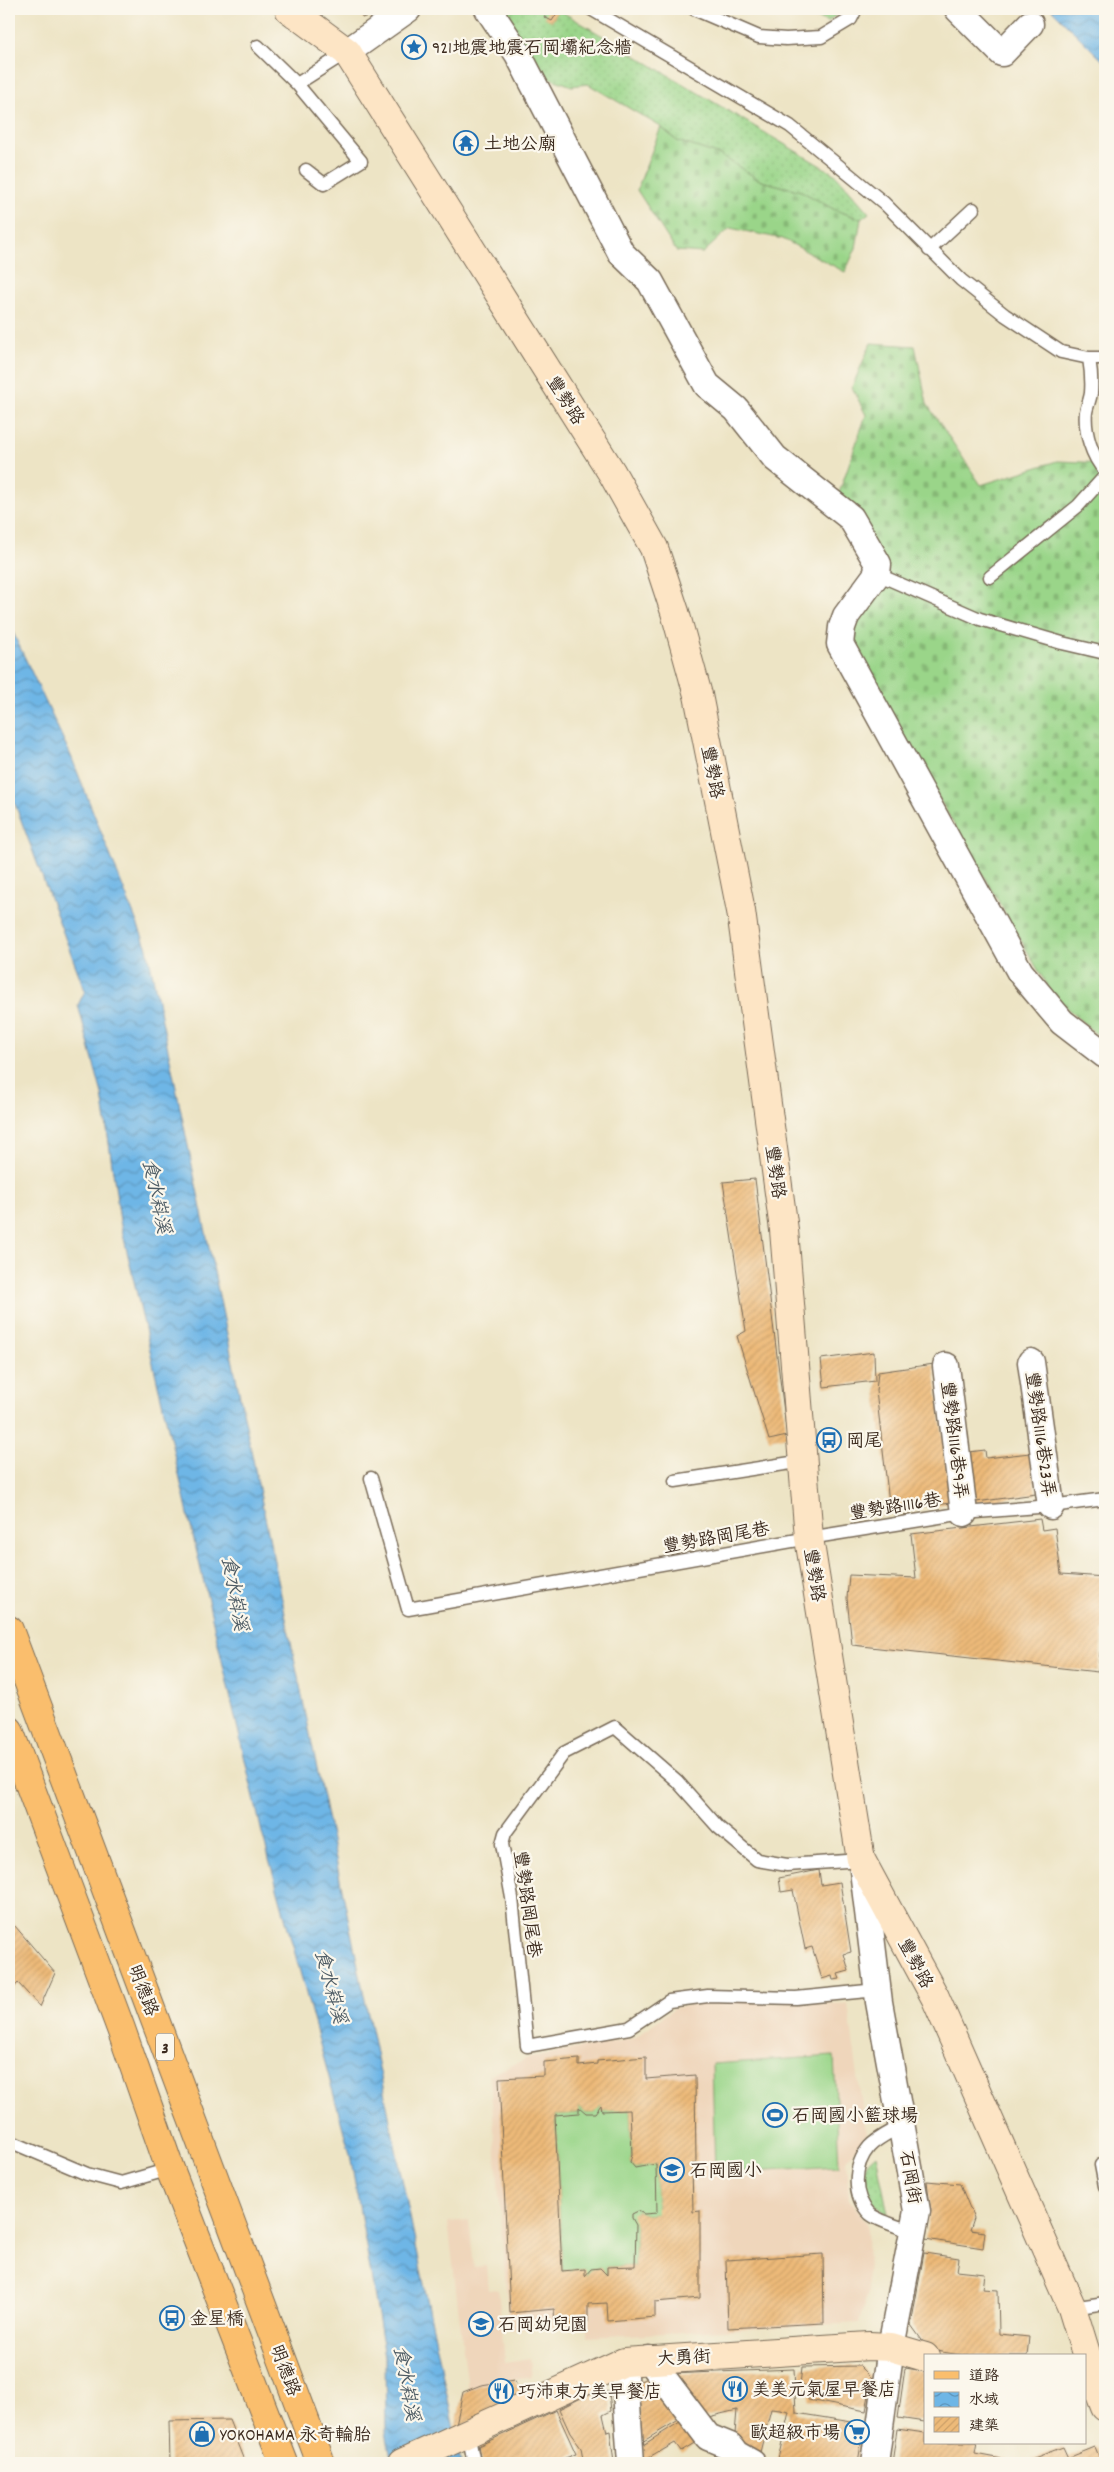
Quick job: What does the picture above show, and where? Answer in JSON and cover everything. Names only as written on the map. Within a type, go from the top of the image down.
[{"type":"main road","name":"明德路","points":[[9,1630],[321,2463]]},
{"type":"main road","name":"明德路","points":[[9,1730],[121,2030],[170,2169],[284,2463]]},
{"type":"main road","points":[[44,1824],[76,1810]]},
{"type":"street","name":"豐勢路","points":[[289,9],[347,52],[612,473],[654,548],[675,612],[698,695],[741,911],[784,1230],[809,1538],[861,1860],[935,1997],[1072,2308],[1105,2407]]},
{"type":"street","points":[[347,52],[408,9]]},
{"type":"street","points":[[488,9],[518,54],[621,253],[650,281],[707,385],[736,410],[775,458],[851,518],[878,564],[877,574],[846,616],[842,627],[840,644],[1020,972],[1062,1022],[1105,1055]]},
{"type":"street","points":[[958,9],[1002,53],[1030,24]]},
{"type":"street","name":"豐勢路1116巷23弄","points":[[1031,1362],[1051,1506]]},
{"type":"street","name":"豐勢路1116巷9弄","points":[[946,1366],[964,1513]]},
{"type":"street","name":"石岡街","points":[[861,1860],[877,1990],[917,2211],[891,2346],[875,2463]]},
{"type":"street","name":"大勇街","points":[[463,2435],[636,2360],[891,2346],[924,2357]]},
{"type":"street","points":[[631,2463],[636,2360]]},
{"type":"street","points":[[636,2360],[708,2438],[730,2446],[736,2454],[752,2463]]},
{"type":"street","points":[[402,2463],[463,2435]]},
{"type":"lane","points":[[592,9],[790,126],[884,203],[961,280],[1005,315],[1061,352],[1089,358],[1105,358]]},
{"type":"lane","points":[[694,9],[759,37],[786,40],[821,37],[851,19],[856,9]]},
{"type":"lane","points":[[258,46],[297,84],[361,161],[324,184],[306,170]]},
{"type":"lane","points":[[297,84],[347,52]]},
{"type":"lane","points":[[929,250],[973,208]]},
{"type":"lane","points":[[1089,358],[1092,375],[1091,395],[1086,412],[1086,434],[1105,471]]},
{"type":"lane","points":[[990,577],[1078,506],[1105,476]]},
{"type":"lane","points":[[877,574],[980,619],[1105,654]]},
{"type":"lane","points":[[675,1481],[804,1461]]},
{"type":"lane","name":"豐勢路岡尾巷","points":[[371,1478],[408,1609],[809,1538]]},
{"type":"lane","name":"豐勢路1116巷","points":[[809,1538],[964,1513],[1051,1506],[1105,1499]]},
{"type":"lane","name":"豐勢路岡尾巷","points":[[861,1860],[787,1865],[756,1860],[718,1827],[677,1781],[615,1727],[564,1753],[505,1833],[502,1844],[512,1898],[527,2046],[629,2028],[669,2001],[708,1996],[796,1998],[877,1990]]},
{"type":"lane","points":[[901,2126],[870,2146],[859,2162],[856,2181],[860,2200],[871,2215],[914,2232]]},
{"type":"lane","points":[[10,2145],[87,2174],[121,2183],[170,2169]]},
{"type":"lane","points":[[1101,2165],[1105,2186]]},
{"type":"lane","points":[[1072,2308],[1105,2302]]},
{"type":"lane","points":[[463,2435],[474,2463]]},
{"type":"shaded area","name":"石岡國小","points":[[715,2000],[848,2004],[866,2135],[846,2161],[849,2199],[867,2223],[868,2292],[859,2323],[587,2337],[587,2325],[509,2330],[490,2075],[530,2057],[635,2038],[674,2008]]},
{"type":"shaded area","name":"石岡幼兒園","points":[[469,2220],[474,2267],[486,2266],[488,2290],[498,2289],[505,2362],[530,2358],[532,2377],[481,2385],[468,2390],[448,2222]]},
{"type":"green space","points":[[501,9],[549,9],[545,17],[552,21],[559,10],[836,175],[869,213],[861,219],[835,210],[801,191],[761,181],[720,155],[677,141],[661,127],[588,84],[572,86],[547,77]]},
{"type":"green space","points":[[795,9],[843,9],[828,22]]},
{"type":"green space","points":[[661,127],[677,141],[720,155],[761,181],[801,191],[835,210],[861,219],[856,248],[845,272],[783,239],[730,228],[703,253],[676,251],[637,190]]},
{"type":"green space","points":[[871,343],[915,346],[927,404],[981,485],[1057,461],[1105,463],[1105,1042],[1053,996],[850,644],[858,619],[876,597],[884,567],[839,493],[866,415],[852,387]]},
{"type":"green space","name":"石岡國小籃球場","points":[[834,2056],[839,2166],[715,2173],[712,2064]]},
{"type":"green space","points":[[601,2105],[602,2111],[630,2110],[632,2155],[630,2163],[635,2168],[656,2164],[657,2213],[644,2214],[638,2211],[632,2215],[636,2225],[635,2266],[607,2267],[607,2275],[600,2268],[591,2269],[585,2276],[584,2269],[562,2271],[555,2115],[579,2113],[579,2107],[586,2113],[595,2113]]},
{"type":"green space","points":[[876,2155],[888,2214],[870,2200],[864,2188],[863,2174],[866,2166]]},
{"type":"water","points":[[1051,9],[1105,9],[1105,63]]},
{"type":"water","name":"食水嵙溪","points":[[9,624],[71,756],[147,948],[461,2463],[392,2463],[386,2432],[385,2356],[350,2154],[262,1833],[120,1221],[102,1094],[78,1005],[85,991],[9,788]]},
{"type":"building","points":[[361,9],[390,9],[362,18]]},
{"type":"building","points":[[549,9],[559,10],[552,21],[544,17]]},
{"type":"building","points":[[755,1179],[787,1436],[769,1440],[737,1336],[746,1331],[723,1182]]},
{"type":"building","points":[[874,1352],[875,1381],[824,1387],[821,1359]]},
{"type":"building","points":[[934,1364],[951,1503],[890,1511],[876,1391],[878,1372]]},
{"type":"building","points":[[985,1450],[986,1458],[1030,1453],[1036,1494],[976,1502],[969,1452]]},
{"type":"building","points":[[1040,1519],[1042,1530],[1055,1528],[1061,1574],[1105,1577],[1105,1612],[1098,1672],[852,1645],[847,1598],[849,1575],[916,1578],[911,1534]]},
{"type":"building","points":[[819,1870],[821,1885],[840,1882],[851,1952],[844,1954],[849,1971],[838,1974],[840,1979],[833,1980],[832,1976],[822,1979],[812,1947],[805,1949],[793,1890],[781,1892],[779,1878]]},
{"type":"building","points":[[9,1919],[55,1973],[40,2007],[18,1983],[9,1993]]},
{"type":"building","points":[[646,2057],[646,2079],[695,2075],[696,2164],[692,2164],[693,2212],[700,2211],[700,2298],[655,2302],[655,2317],[608,2321],[607,2303],[588,2304],[588,2322],[555,2325],[554,2309],[510,2313],[499,2078],[544,2076],[544,2062],[579,2059],[579,2066],[597,2064],[597,2061]],"holes":[[[601,2105],[602,2111],[630,2110],[632,2155],[630,2162],[635,2168],[656,2164],[657,2213],[644,2214],[638,2211],[632,2214],[636,2225],[635,2266],[607,2267],[607,2275],[600,2268],[591,2269],[585,2276],[585,2269],[562,2271],[555,2115],[579,2113],[579,2107],[586,2113],[595,2113]]]},
{"type":"building","points":[[927,2181],[960,2184],[974,2218],[970,2230],[985,2232],[983,2248],[925,2239],[930,2207]]},
{"type":"building","points":[[924,2253],[959,2258],[957,2271],[985,2274],[983,2289],[998,2290],[999,2334],[1029,2337],[1027,2354],[954,2354],[929,2350],[911,2325]]},
{"type":"building","points":[[823,2254],[824,2323],[728,2328],[726,2260]]},
{"type":"building","points":[[860,2366],[872,2378],[866,2411],[808,2400],[810,2388],[800,2385],[802,2367]]},
{"type":"building","points":[[905,2368],[924,2371],[924,2422],[898,2418]]},
{"type":"building","points":[[794,2369],[796,2413],[864,2424],[858,2463],[777,2463],[789,2412],[780,2410],[771,2409],[759,2456],[734,2446],[737,2410],[700,2419],[667,2374]]},
{"type":"building","points":[[657,2375],[687,2415],[642,2442],[637,2382]]},
{"type":"building","points":[[514,2380],[523,2397],[455,2429],[463,2392],[481,2385]]},
{"type":"building","points":[[597,2390],[609,2392],[611,2411],[603,2415],[607,2432],[610,2431],[614,2463],[572,2463],[583,2460],[581,2448],[570,2433],[559,2409]]},
{"type":"building","points":[[556,2410],[576,2454],[552,2463],[481,2463],[478,2446]]},
{"type":"building","points":[[688,2417],[703,2438],[681,2451],[675,2443],[644,2461],[643,2445]]},
{"type":"building","name":"YOKOHAMA 永奇輪胎","points":[[229,2420],[246,2463],[170,2463],[169,2421]]},
{"type":"building","points":[[897,2429],[924,2433],[924,2444],[977,2444],[975,2454],[1007,2460],[1006,2463],[892,2463]]},
{"type":"building","points":[[720,2446],[744,2463],[716,2462]]},
{"type":"building","points":[[1063,2447],[1068,2458],[1095,2447],[1102,2463],[1021,2463]]},
{"type":"place","name":"921地震地震石岡壩紀念牆","points":[[414,47]]},
{"type":"place","name":"土地公廟","points":[[466,143]]},
{"type":"place","name":"岡尾","points":[[829,1440]]},
{"type":"place","name":"石岡國小籃球場","points":[[775,2115]]},
{"type":"place","name":"石岡國小","points":[[672,2170]]},
{"type":"place","name":"金星橋","points":[[172,2318]]},
{"type":"place","name":"石岡幼兒園","points":[[481,2324]]},
{"type":"place","name":"美美元氣屋早餐店","points":[[735,2389]]},
{"type":"place","name":"巧沛東方美早餐店","points":[[501,2391]]},
{"type":"place","name":"歐超級市場","points":[[857,2432]]},
{"type":"place","name":"YOKOHAMA 永奇輪胎","points":[[202,2434]]}]
